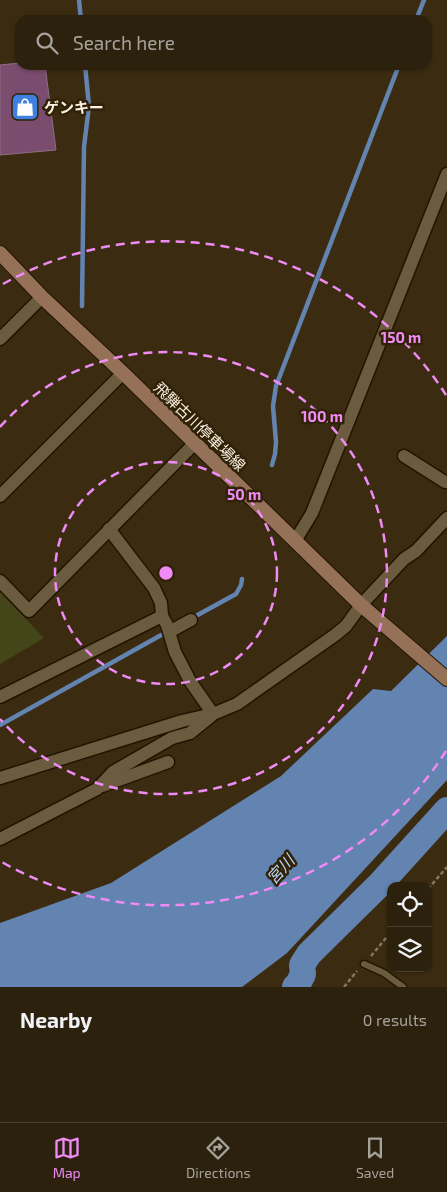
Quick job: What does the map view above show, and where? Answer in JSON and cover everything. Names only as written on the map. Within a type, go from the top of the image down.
[{"type":"main road","name":"飛騨古川停車場線","points":[[0,253],[42,297],[123,373],[365,609],[447,679]]},
{"type":"street","points":[[296,541],[312,513],[447,174]]},
{"type":"street","points":[[0,339],[42,297]]},
{"type":"street","points":[[0,496],[123,373]]},
{"type":"street","points":[[0,582],[29,611],[194,443]]},
{"type":"street","points":[[404,456],[447,482]]},
{"type":"street","points":[[0,778],[182,721],[213,714],[237,704],[335,636],[365,609],[404,559],[416,551],[447,518]]},
{"type":"street","points":[[110,529],[154,588],[161,603],[162,616],[167,625],[175,652],[190,681],[213,714]]},
{"type":"street","points":[[0,697],[162,616]]},
{"type":"street","points":[[169,632],[191,620]]},
{"type":"street","points":[[97,789],[113,772],[172,738],[190,733],[213,714]]},
{"type":"street","points":[[0,839],[116,780],[168,762]]},
{"type":"lane","points":[[364,964],[384,973],[403,987]]},
{"type":"path","points":[[432,884],[447,867]]},
{"type":"green space","points":[[0,592],[44,638],[0,664]]},
{"type":"water","name":"宮川","points":[[447,636],[447,780],[287,953],[242,987],[0,987],[0,923],[111,883],[281,776],[373,689],[391,691]]},
{"type":"building","name":"ゲンキー","points":[[15,64],[15,70],[46,70],[56,150],[0,155],[0,65]]},
{"type":"waterway","points":[[79,0],[80,15]]},
{"type":"waterway","points":[[418,15],[424,0]]},
{"type":"waterway","points":[[82,306],[84,147],[89,106],[85,70]]},
{"type":"waterway","points":[[272,465],[276,442],[273,406],[276,386],[397,70]]},
{"type":"waterway","points":[[194,617],[236,594],[242,579]]},
{"type":"waterway","points":[[0,725],[163,634]]},
{"type":"waterway","points":[[295,987],[303,974],[302,965],[309,954],[380,884],[447,810]]},
{"type":"place","name":"ゲンキー","points":[[25,107]]}]
